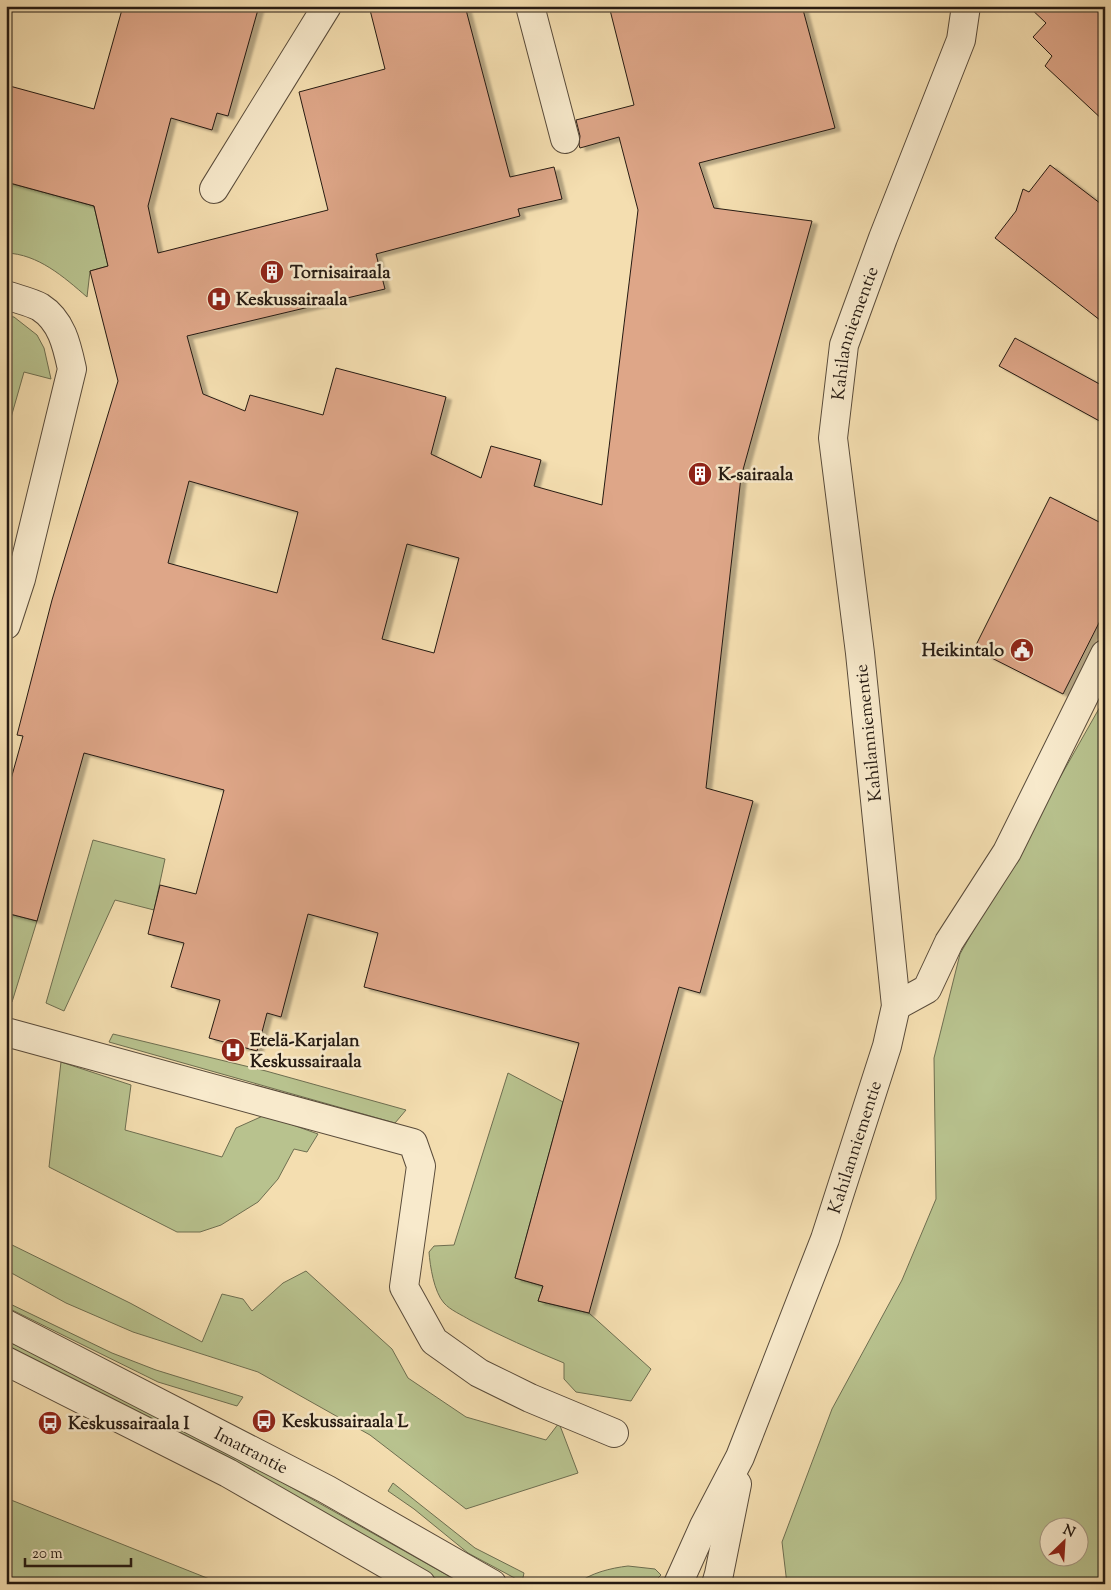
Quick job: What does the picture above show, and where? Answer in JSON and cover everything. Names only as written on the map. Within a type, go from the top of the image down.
[{"type":"street","points":[[214,188],[327,6]]},
{"type":"street","points":[[530,6],[565,139]]},
{"type":"street","name":"Kahilanniementie","points":[[678,1584],[704,1526],[740,1458],[825,1239],[886,1046],[896,1006],[860,653],[833,438],[844,345],[883,238],[961,40],[966,6]]},
{"type":"street","points":[[6,295],[40,307],[55,322],[65,339],[72,369],[21,579],[6,625]]},
{"type":"street","points":[[896,1006],[927,989],[949,942],[1007,852],[1105,654]]},
{"type":"street","points":[[6,1032],[413,1144],[421,1166],[404,1287],[434,1342],[479,1373],[530,1398],[614,1433]]},
{"type":"street","name":"Imatrantie","points":[[6,1324],[326,1489],[492,1584]]},
{"type":"street","name":"Imatrantie","points":[[6,1361],[228,1472],[421,1584]]},
{"type":"street","name":"Kahilanniementie","points":[[716,1584],[721,1566],[740,1458]]},
{"type":"green space","points":[[6,182],[94,206],[108,266],[90,271],[87,297],[60,275],[40,262],[18,254],[6,253]]},
{"type":"green space","points":[[6,316],[14,317],[37,335],[44,348],[51,379],[24,372],[6,435]]},
{"type":"green space","points":[[1105,698],[1105,1584],[787,1584],[782,1542],[832,1409],[902,1280],[936,1199],[934,1058],[960,954]]},
{"type":"green space","points":[[93,840],[165,859],[154,910],[115,900],[64,1011],[46,1003]]},
{"type":"green space","points":[[6,913],[37,921],[12,1002],[6,1001]]},
{"type":"green space","points":[[113,1034],[266,1071],[406,1110],[395,1123],[109,1042]]},
{"type":"green space","points":[[61,1062],[131,1085],[125,1130],[222,1157],[236,1128],[265,1115],[318,1134],[307,1152],[294,1149],[278,1179],[258,1202],[221,1225],[200,1232],[177,1232],[49,1167]]},
{"type":"green space","points":[[508,1073],[563,1102],[515,1278],[543,1286],[538,1301],[589,1313],[651,1369],[631,1401],[576,1392],[564,1379],[564,1363],[517,1343],[453,1310],[441,1298],[435,1286],[429,1252],[434,1246],[454,1245]]},
{"type":"green space","points":[[6,1242],[130,1303],[202,1342],[222,1294],[243,1299],[252,1311],[283,1283],[306,1271],[392,1349],[408,1378],[466,1417],[546,1440],[559,1423],[578,1473],[466,1509],[370,1435],[258,1372],[133,1332],[66,1303],[6,1270]]},
{"type":"green space","points":[[6,1302],[112,1353],[156,1370],[243,1397],[237,1406],[158,1382],[6,1307]]},
{"type":"green space","points":[[6,1340],[230,1453],[463,1584],[446,1584],[265,1481],[6,1350]]},
{"type":"green space","points":[[393,1483],[475,1548],[524,1573],[522,1582],[468,1553],[414,1509],[388,1491]]},
{"type":"green space","points":[[6,1498],[222,1584],[6,1584]]},
{"type":"green space","points":[[628,1566],[655,1569],[661,1575],[652,1584],[577,1584],[601,1572]]},
{"type":"building","points":[[123,6],[259,6],[228,116],[217,113],[212,130],[171,118],[148,206],[158,253],[328,210],[299,92],[385,69],[369,6],[465,6],[510,177],[554,167],[562,199],[518,209],[520,216],[376,254],[385,289],[187,336],[203,394],[245,411],[250,395],[323,415],[336,368],[446,397],[431,454],[481,478],[491,446],[541,460],[534,486],[602,505],[638,210],[619,137],[580,148],[579,145],[580,136],[576,120],[634,105],[609,6],[802,6],[835,128],[699,163],[714,208],[812,221],[741,477],[706,788],[753,801],[700,993],[679,987],[589,1313],[538,1301],[543,1286],[515,1278],[579,1043],[364,987],[378,933],[308,914],[281,1017],[267,1013],[257,1051],[209,1038],[220,1000],[171,987],[184,943],[148,934],[160,885],[196,894],[224,790],[84,753],[37,921],[6,913],[6,797],[23,736],[17,735],[52,600],[118,381],[90,271],[108,266],[94,206],[6,182],[6,85],[94,109]],"holes":[[[189,481],[298,512],[277,593],[168,563]],[[407,544],[459,558],[434,653],[382,639]]]},
{"type":"building","points":[[1028,6],[1105,6],[1105,122],[1045,66],[1052,56],[1033,37],[1046,23]]},
{"type":"building","points":[[1050,165],[1105,207],[1105,324],[995,238],[1016,211],[1023,189],[1029,192]]},
{"type":"building","points":[[1015,338],[1105,387],[1105,424],[999,366]]},
{"type":"building","points":[[1050,497],[1105,525],[1105,611],[1063,694],[974,649]]},
{"type":"place","name":"Tornisairaala","points":[[272,272]]},
{"type":"place","name":"Keskussairaala","points":[[219,299]]},
{"type":"place","name":"K-sairaala","points":[[700,474]]},
{"type":"place","name":"Heikintalo","points":[[1022,650]]},
{"type":"place","name":"Etelä-Karjalan Keskussairaala","points":[[233,1050]]},
{"type":"place","name":"Keskussairaala L","points":[[264,1421]]},
{"type":"place","name":"Keskussairaala I","points":[[50,1423]]}]
